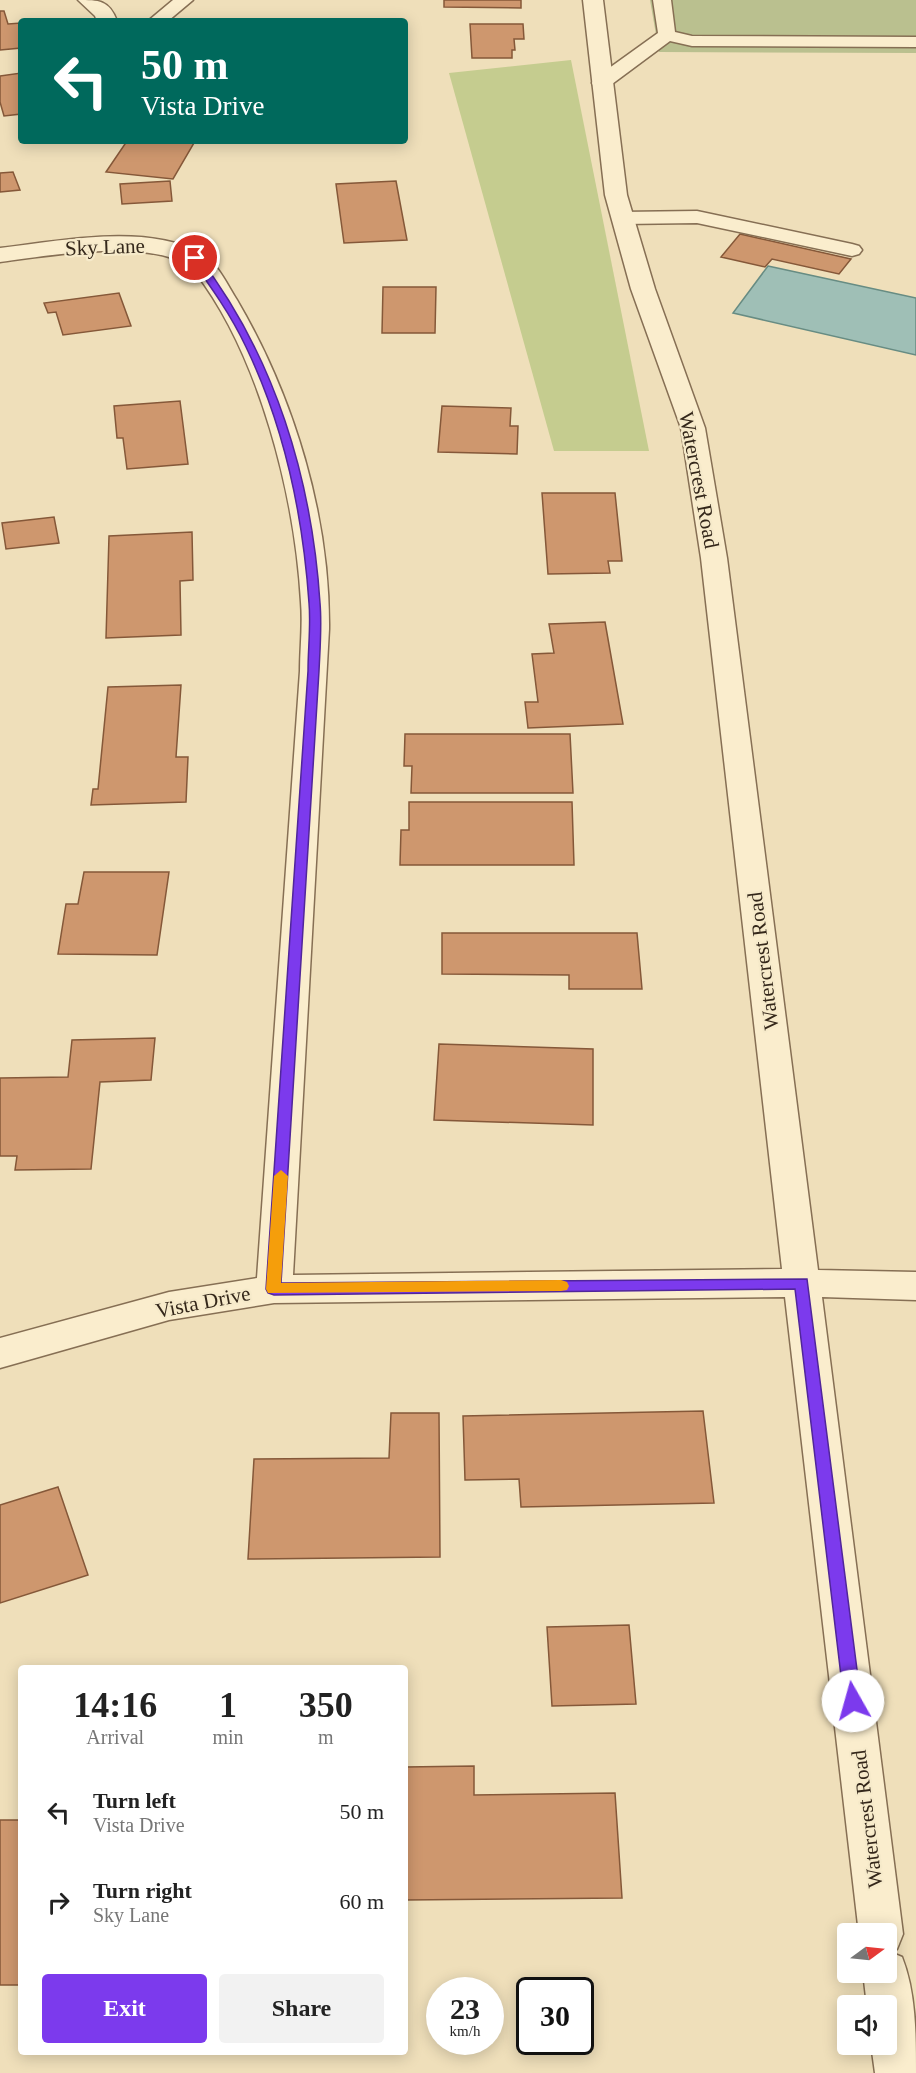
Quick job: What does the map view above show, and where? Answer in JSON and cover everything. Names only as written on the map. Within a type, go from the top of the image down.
[{"type":"street","points":[[88,0],[104,13],[106,18]]},
{"type":"street","name":"Watercrest Road","points":[[593,0],[616,195],[643,289],[693,428],[714,558],[880,1923]]},
{"type":"street","name":"Sky Lane","points":[[0,255],[93,245],[155,245],[195,258],[219,290],[251,347],[286,435],[305,519],[315,604],[314,671],[274,1289]]},
{"type":"street","name":"Vista Drive","points":[[0,1353],[169,1306],[274,1289],[801,1283],[916,1286]]},
{"type":"street","points":[[887,1983],[898,2073]]},
{"type":"lane","points":[[161,18],[184,0]]},
{"type":"lane","points":[[662,0],[667,35]]},
{"type":"lane","points":[[601,83],[667,35],[692,40],[916,42]]},
{"type":"lane","points":[[622,218],[697,217],[852,250]]},
{"type":"green space","points":[[650,0],[916,0],[916,53],[659,52]]},
{"type":"green space","points":[[571,60],[649,451],[554,451],[449,73]]},
{"type":"water","points":[[768,266],[916,298],[916,355],[733,313]]},
{"type":"building","points":[[444,0],[521,0],[521,8],[444,7]]},
{"type":"building","points":[[0,11],[4,11],[8,24],[18,23],[18,48],[0,50]]},
{"type":"building","points":[[470,24],[523,24],[524,39],[514,39],[515,50],[512,50],[512,58],[472,58]]},
{"type":"building","points":[[18,73],[18,114],[4,116],[0,102],[0,76]]},
{"type":"building","points":[[125,144],[193,144],[173,179],[106,172]]},
{"type":"building","points":[[13,172],[20,190],[0,192],[0,173]]},
{"type":"building","points":[[170,181],[172,201],[122,204],[120,184]]},
{"type":"building","points":[[396,181],[407,240],[344,243],[336,184]]},
{"type":"building","points":[[740,234],[851,259],[839,274],[772,259],[765,267],[721,257]]},
{"type":"building","points":[[383,287],[436,287],[435,333],[382,333]]},
{"type":"building","points":[[119,293],[131,326],[63,335],[56,312],[48,313],[44,303]]},
{"type":"building","points":[[180,401],[188,464],[127,469],[123,438],[117,438],[114,406]]},
{"type":"building","points":[[442,406],[511,408],[510,426],[518,426],[517,454],[438,452]]},
{"type":"building","points":[[542,493],[615,493],[622,561],[608,561],[610,573],[548,574]]},
{"type":"building","points":[[54,517],[59,543],[6,549],[2,523]]},
{"type":"building","points":[[192,532],[193,580],[180,581],[181,635],[106,638],[109,536]]},
{"type":"building","points":[[605,622],[623,724],[528,728],[525,702],[538,702],[532,654],[554,653],[549,624]]},
{"type":"building","points":[[181,685],[176,757],[188,757],[186,802],[91,805],[93,789],[98,789],[108,687]]},
{"type":"building","points":[[405,734],[570,734],[573,793],[411,793],[412,766],[404,766]]},
{"type":"building","points":[[409,802],[572,802],[574,865],[400,865],[401,830],[409,830]]},
{"type":"building","points":[[84,872],[169,872],[157,955],[58,954],[66,904],[78,904]]},
{"type":"building","points":[[442,933],[637,933],[642,989],[569,989],[569,975],[442,974]]},
{"type":"building","points":[[155,1038],[151,1080],[100,1082],[91,1169],[15,1170],[17,1156],[0,1156],[0,1078],[68,1077],[72,1040]]},
{"type":"building","points":[[439,1044],[593,1049],[593,1125],[434,1120]]},
{"type":"building","points":[[703,1411],[714,1503],[521,1507],[519,1479],[465,1480],[463,1416]]},
{"type":"building","points":[[391,1413],[439,1413],[440,1557],[248,1559],[254,1459],[389,1458]]},
{"type":"building","points":[[58,1487],[88,1575],[0,1603],[0,1505]]},
{"type":"building","points":[[629,1625],[636,1704],[552,1706],[547,1627]]},
{"type":"building","points":[[474,1766],[474,1795],[615,1793],[622,1898],[408,1900],[408,1767]]},
{"type":"building","points":[[0,1820],[18,1820],[18,1985],[0,1985]]},
{"type":"slow traffic","points":[[281,1176],[274,1289],[561,1286]]},
{"type":"route","points":[[195,258],[219,290],[251,347],[286,435],[305,519],[315,604],[314,671],[274,1289],[801,1283],[853,1701]]}]
